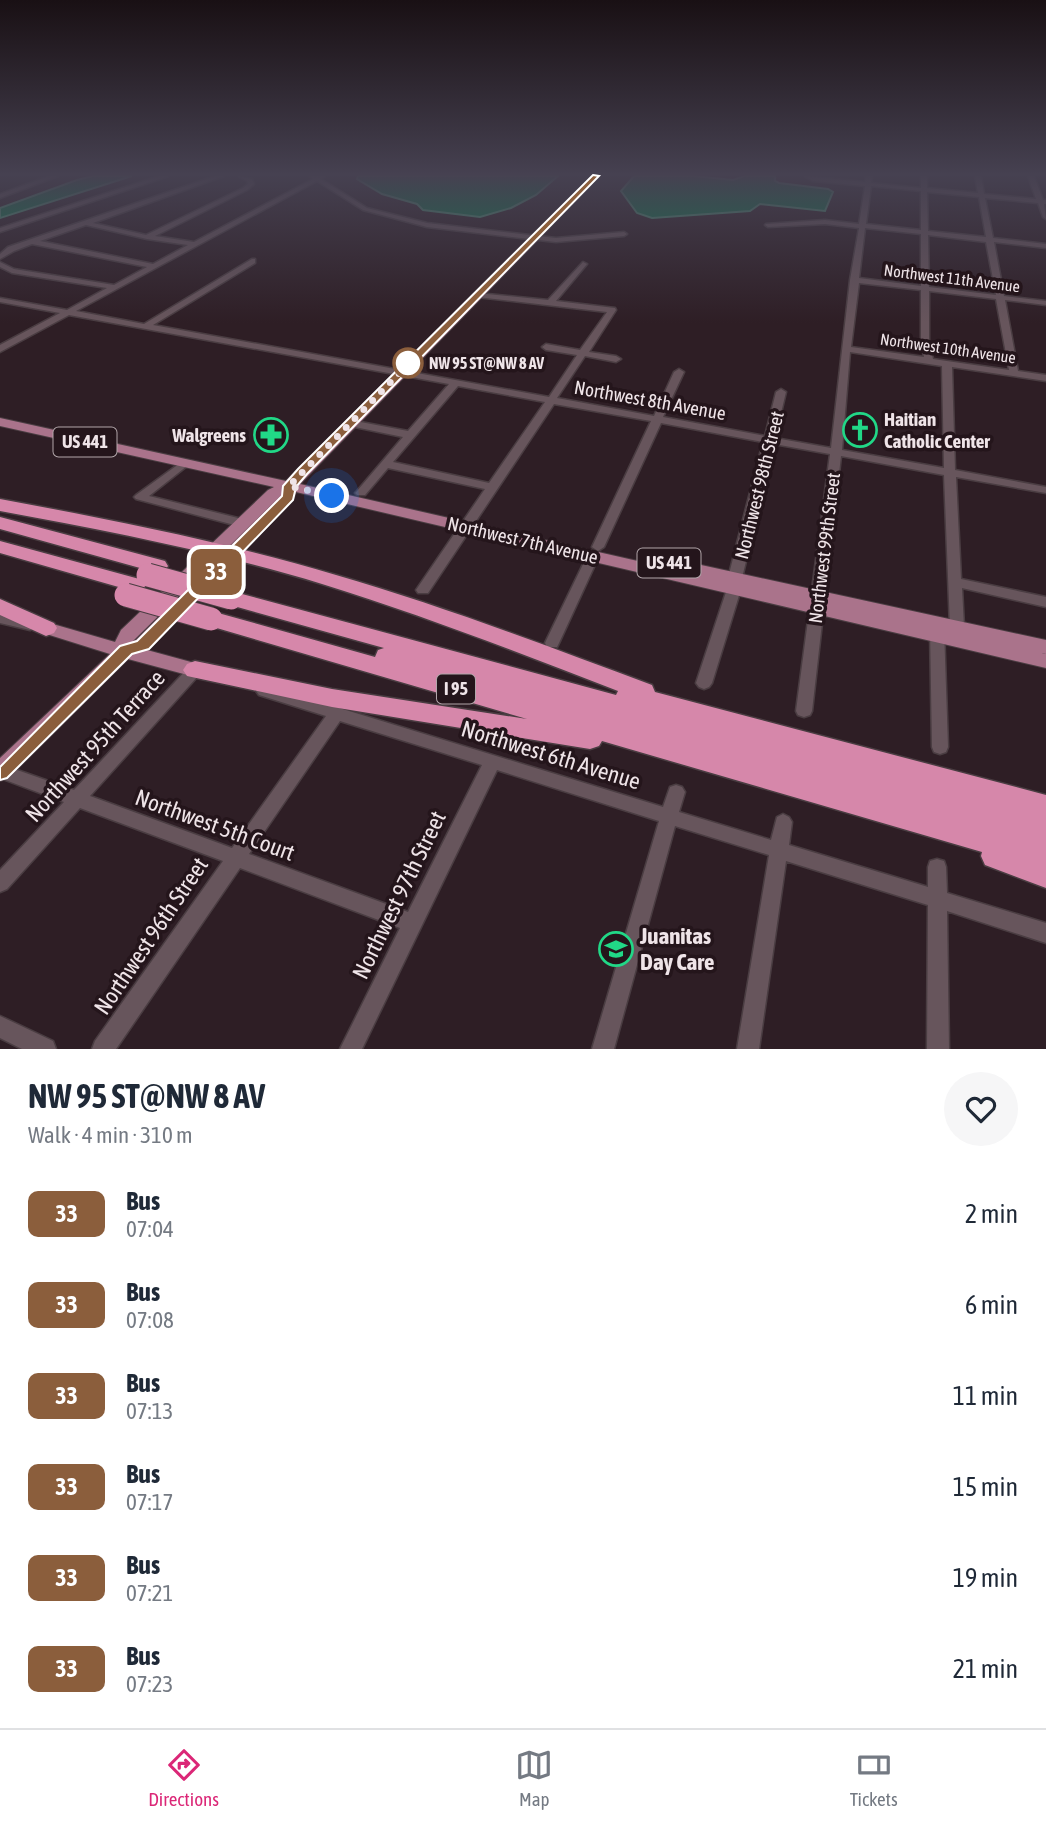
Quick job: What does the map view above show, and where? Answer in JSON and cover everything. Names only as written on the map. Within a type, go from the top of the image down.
[{"type":"highway","points":[[0,505],[132,529],[373,594],[714,717]]},
{"type":"highway","name":"I 95","points":[[0,523],[142,580],[225,603],[714,717],[1046,807]]},
{"type":"highway","points":[[0,534],[142,580]]},
{"type":"highway","points":[[0,547],[142,580],[1046,823]]},
{"type":"highway","name":"I 95","points":[[0,559],[142,580]]},
{"type":"highway","points":[[225,603],[1046,841]]},
{"type":"highway","name":"I 95","points":[[225,603],[701,760],[1046,858]]},
{"type":"highway","points":[[0,606],[46,628]]},
{"type":"highway","points":[[195,670],[332,698],[507,724],[701,760]]},
{"type":"highway","points":[[863,757],[1046,794]]},
{"type":"highway","points":[[860,805],[1046,875]]},
{"type":"main road","points":[[224,552],[242,523],[273,494],[293,482],[549,225]]},
{"type":"main road","name":"Northwest 7th Avenue","points":[[0,413],[937,629],[1040,657]]},
{"type":"main road","name":"Northwest 7th Avenue","points":[[0,422],[183,464],[360,493],[534,542],[548,540],[596,552]]},
{"type":"main road","points":[[35,430],[81,431]]},
{"type":"main road","points":[[100,445],[114,442],[152,450],[163,449]]},
{"type":"main road","points":[[1,772],[126,650],[143,645],[224,552],[288,497],[293,482]]},
{"type":"main road","name":"Northwest 7th Avenue","points":[[937,629],[957,627],[1046,648]]},
{"type":"main road","name":"Northwest 6th Avenue","points":[[46,628],[86,642],[126,650],[195,670]]},
{"type":"street","points":[[0,257],[11,249],[81,225]]},
{"type":"street","points":[[95,225],[147,237],[196,244]]},
{"type":"street","points":[[147,237],[171,225]]},
{"type":"street","points":[[0,349],[230,225]]},
{"type":"street","points":[[427,225],[556,240],[624,234]]},
{"type":"street","points":[[853,225],[1046,246]]},
{"type":"street","points":[[925,225],[925,342],[929,361]]},
{"type":"street","points":[[987,225],[1014,373]]},
{"type":"street","name":"Northwest 99th Street","points":[[804,710],[854,280],[863,226]]},
{"type":"street","points":[[33,242],[154,267]]},
{"type":"street","points":[[144,327],[252,261]]},
{"type":"street","points":[[0,264],[12,271],[115,287]]},
{"type":"street","points":[[549,304],[583,264]]},
{"type":"street","name":"Northwest 11th Avenue","points":[[854,280],[1046,303]]},
{"type":"street","points":[[423,590],[612,310],[477,295]]},
{"type":"street","name":"Northwest 8th Avenue","points":[[0,300],[1046,490]]},
{"type":"street","points":[[546,347],[617,359]]},
{"type":"street","name":"Northwest 10th Avenue","points":[[846,349],[1046,378]]},
{"type":"street","points":[[947,363],[948,472],[954,534],[957,627]]},
{"type":"street","points":[[552,642],[679,372]]},
{"type":"street","points":[[360,493],[455,383]]},
{"type":"street","name":"Northwest 98th Street","points":[[704,683],[735,583],[781,393]]},
{"type":"street","points":[[350,424],[410,436]]},
{"type":"street","points":[[183,464],[141,497],[242,523]]},
{"type":"street","points":[[386,464],[492,487]]},
{"type":"street","points":[[954,582],[1046,602]]},
{"type":"street","name":"Northwest 6th Avenue","points":[[0,618],[46,628]]},
{"type":"street","points":[[937,629],[940,747]]},
{"type":"street","name":"Northwest 6th Avenue","points":[[195,670],[1046,933]]},
{"type":"street","name":"Northwest 95th Terrace","points":[[0,883],[195,670]]},
{"type":"street","name":"Northwest 96th Street","points":[[103,1049],[336,714]]},
{"type":"street","name":"Northwest 97th Street","points":[[351,1049],[492,762]]},
{"type":"street","name":"Northwest 5th Court","points":[[1,772],[412,923]]},
{"type":"street","points":[[603,1049],[676,792]]},
{"type":"street","points":[[748,1049],[783,822]]},
{"type":"street","points":[[937,867],[938,1049]]},
{"type":"street","points":[[0,1027],[45,1049]]},
{"type":"bus line","name":"33","points":[[0,772],[126,650],[143,645],[288,497],[289,486],[549,225]]},
{"type":"place","name":"NW 95 ST@NW 8 AV","points":[[408,363]]},
{"type":"place","name":"Haitian Catholic Center","points":[[860,430]]},
{"type":"place","name":"Walgreens","points":[[271,435]]},
{"type":"place","name":"Juanitas Day Care","points":[[616,949]]},
{"type":"route","points":[[332,496],[289,486],[417,355],[408,363]]}]
